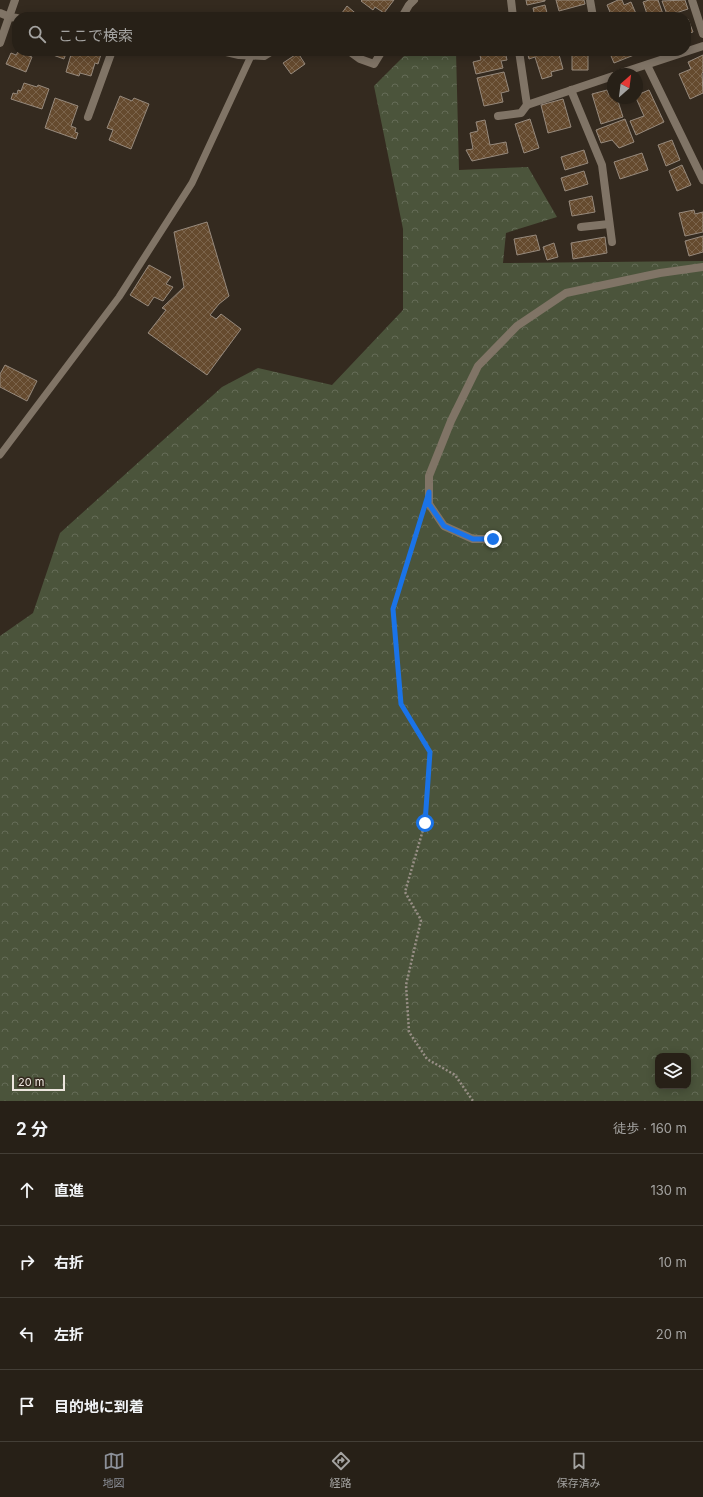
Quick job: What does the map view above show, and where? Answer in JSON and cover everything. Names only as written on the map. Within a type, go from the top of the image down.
[{"type":"street","points":[[14,12],[15,0]]},
{"type":"street","points":[[405,12],[414,0]]},
{"type":"street","points":[[511,0],[512,12]]},
{"type":"street","points":[[590,0],[592,12]]},
{"type":"street","points":[[692,0],[703,34]]},
{"type":"street","points":[[0,14],[12,18]]},
{"type":"street","points":[[0,43],[12,20]]},
{"type":"street","points":[[691,50],[703,46]]},
{"type":"street","points":[[88,117],[110,56]]},
{"type":"street","points":[[251,56],[264,56]]},
{"type":"street","points":[[356,56],[374,64],[379,56]]},
{"type":"street","points":[[519,56],[527,105]]},
{"type":"street","points":[[635,68],[672,56]]},
{"type":"street","points":[[647,64],[703,180]]},
{"type":"street","points":[[498,116],[521,113],[527,105],[607,78]]},
{"type":"street","points":[[571,90],[602,165],[612,242]]},
{"type":"street","points":[[581,227],[609,224]]},
{"type":"street","points":[[493,539],[473,539],[444,526],[429,504],[429,476],[451,421],[478,366],[517,326],[566,293],[660,273],[703,267]]},
{"type":"lane","points":[[0,455],[119,297],[192,183],[251,56]]},
{"type":"path","points":[[422,514],[393,609],[401,704],[430,752],[425,823],[405,892],[420,920],[406,985],[409,1032],[427,1060],[455,1075],[473,1101]]},
{"type":"green space","points":[[404,56],[456,56],[459,170],[528,167],[557,217],[506,233],[503,263],[703,261],[703,1101],[0,1101],[0,636],[33,613],[60,533],[222,387],[258,368],[332,385],[403,310],[403,229],[374,86]]},
{"type":"building","points":[[394,0],[385,12],[375,7],[373,10],[361,1]]},
{"type":"building","points":[[526,0],[545,0],[545,1],[527,5]]},
{"type":"building","points":[[556,0],[584,0],[585,4],[559,11]]},
{"type":"building","points":[[618,0],[622,0],[624,5],[631,2],[635,12],[610,12],[607,5]]},
{"type":"building","points":[[658,0],[662,12],[646,12],[643,2]]},
{"type":"building","points":[[685,0],[688,9],[679,12],[666,12],[662,1]]},
{"type":"building","points":[[545,5],[547,12],[534,12],[533,8]]},
{"type":"building","points":[[347,6],[354,12],[343,12]]},
{"type":"building","points":[[11,53],[12,56],[32,57],[26,72],[6,64]]},
{"type":"building","points":[[703,55],[703,93],[690,99],[679,74],[691,69],[688,62]]},
{"type":"building","points":[[56,56],[65,56],[64,59]]},
{"type":"building","points":[[71,56],[100,56],[98,64],[95,63],[91,76],[80,73],[79,76],[66,72]]},
{"type":"building","points":[[294,56],[300,56],[305,64],[291,74],[283,63]]},
{"type":"building","points":[[480,56],[506,56],[507,60],[501,61],[503,68],[476,74],[473,62],[481,60]]},
{"type":"building","points":[[528,56],[559,56],[563,69],[551,72],[552,76],[542,79],[535,57],[529,59]]},
{"type":"building","points":[[572,56],[588,56],[588,70],[572,70]]},
{"type":"building","points":[[611,56],[632,56],[614,63]]},
{"type":"building","points":[[504,72],[509,91],[501,93],[503,102],[484,106],[477,78]]},
{"type":"building","points":[[24,83],[37,87],[38,85],[49,89],[42,109],[11,99],[13,93],[17,94],[18,90],[21,91]]},
{"type":"building","points":[[607,90],[607,104],[619,104],[623,117],[601,124],[592,94]]},
{"type":"building","points":[[649,90],[664,122],[636,135],[630,121],[644,116],[639,104],[643,104],[643,92]]},
{"type":"building","points":[[120,96],[132,101],[134,98],[149,104],[131,149],[109,140],[113,130],[107,128]]},
{"type":"building","points":[[55,98],[78,106],[71,126],[76,128],[75,132],[78,133],[76,139],[45,128]]},
{"type":"building","points":[[563,99],[571,127],[548,133],[541,105]]},
{"type":"building","points":[[530,119],[539,148],[524,153],[515,124]]},
{"type":"building","points":[[625,119],[634,142],[619,148],[612,140],[601,143],[596,130]]},
{"type":"building","points":[[485,120],[490,145],[506,142],[508,153],[472,161],[466,150],[473,149],[470,133],[478,131],[476,122]]},
{"type":"building","points":[[672,140],[680,160],[666,166],[658,145]]},
{"type":"building","points":[[584,150],[588,163],[565,170],[561,157]]},
{"type":"building","points":[[642,153],[648,170],[620,179],[614,162]]},
{"type":"building","points":[[682,165],[691,185],[677,191],[669,171]]},
{"type":"building","points":[[584,171],[588,184],[565,191],[561,178]]},
{"type":"building","points":[[592,196],[595,212],[572,216],[569,201]]},
{"type":"building","points":[[694,210],[695,214],[703,212],[703,232],[685,236],[679,213]]},
{"type":"building","points":[[207,222],[229,296],[219,304],[210,315],[216,319],[221,314],[241,329],[207,375],[148,333],[166,310],[162,308],[184,287],[174,232]]},
{"type":"building","points":[[536,235],[540,250],[517,255],[514,239]]},
{"type":"building","points":[[703,236],[703,252],[689,256],[685,241]]},
{"type":"building","points":[[605,237],[607,253],[573,259],[571,243]]},
{"type":"building","points":[[554,243],[558,257],[547,260],[543,247]]},
{"type":"building","points":[[149,265],[171,277],[166,284],[173,287],[163,301],[154,297],[148,306],[130,295]]},
{"type":"building","points":[[5,365],[37,381],[27,401],[0,387],[0,374]]},
{"type":"route","points":[[425,823],[430,752],[401,704],[393,609],[429,492],[429,504],[444,526],[473,539],[493,539]]}]
